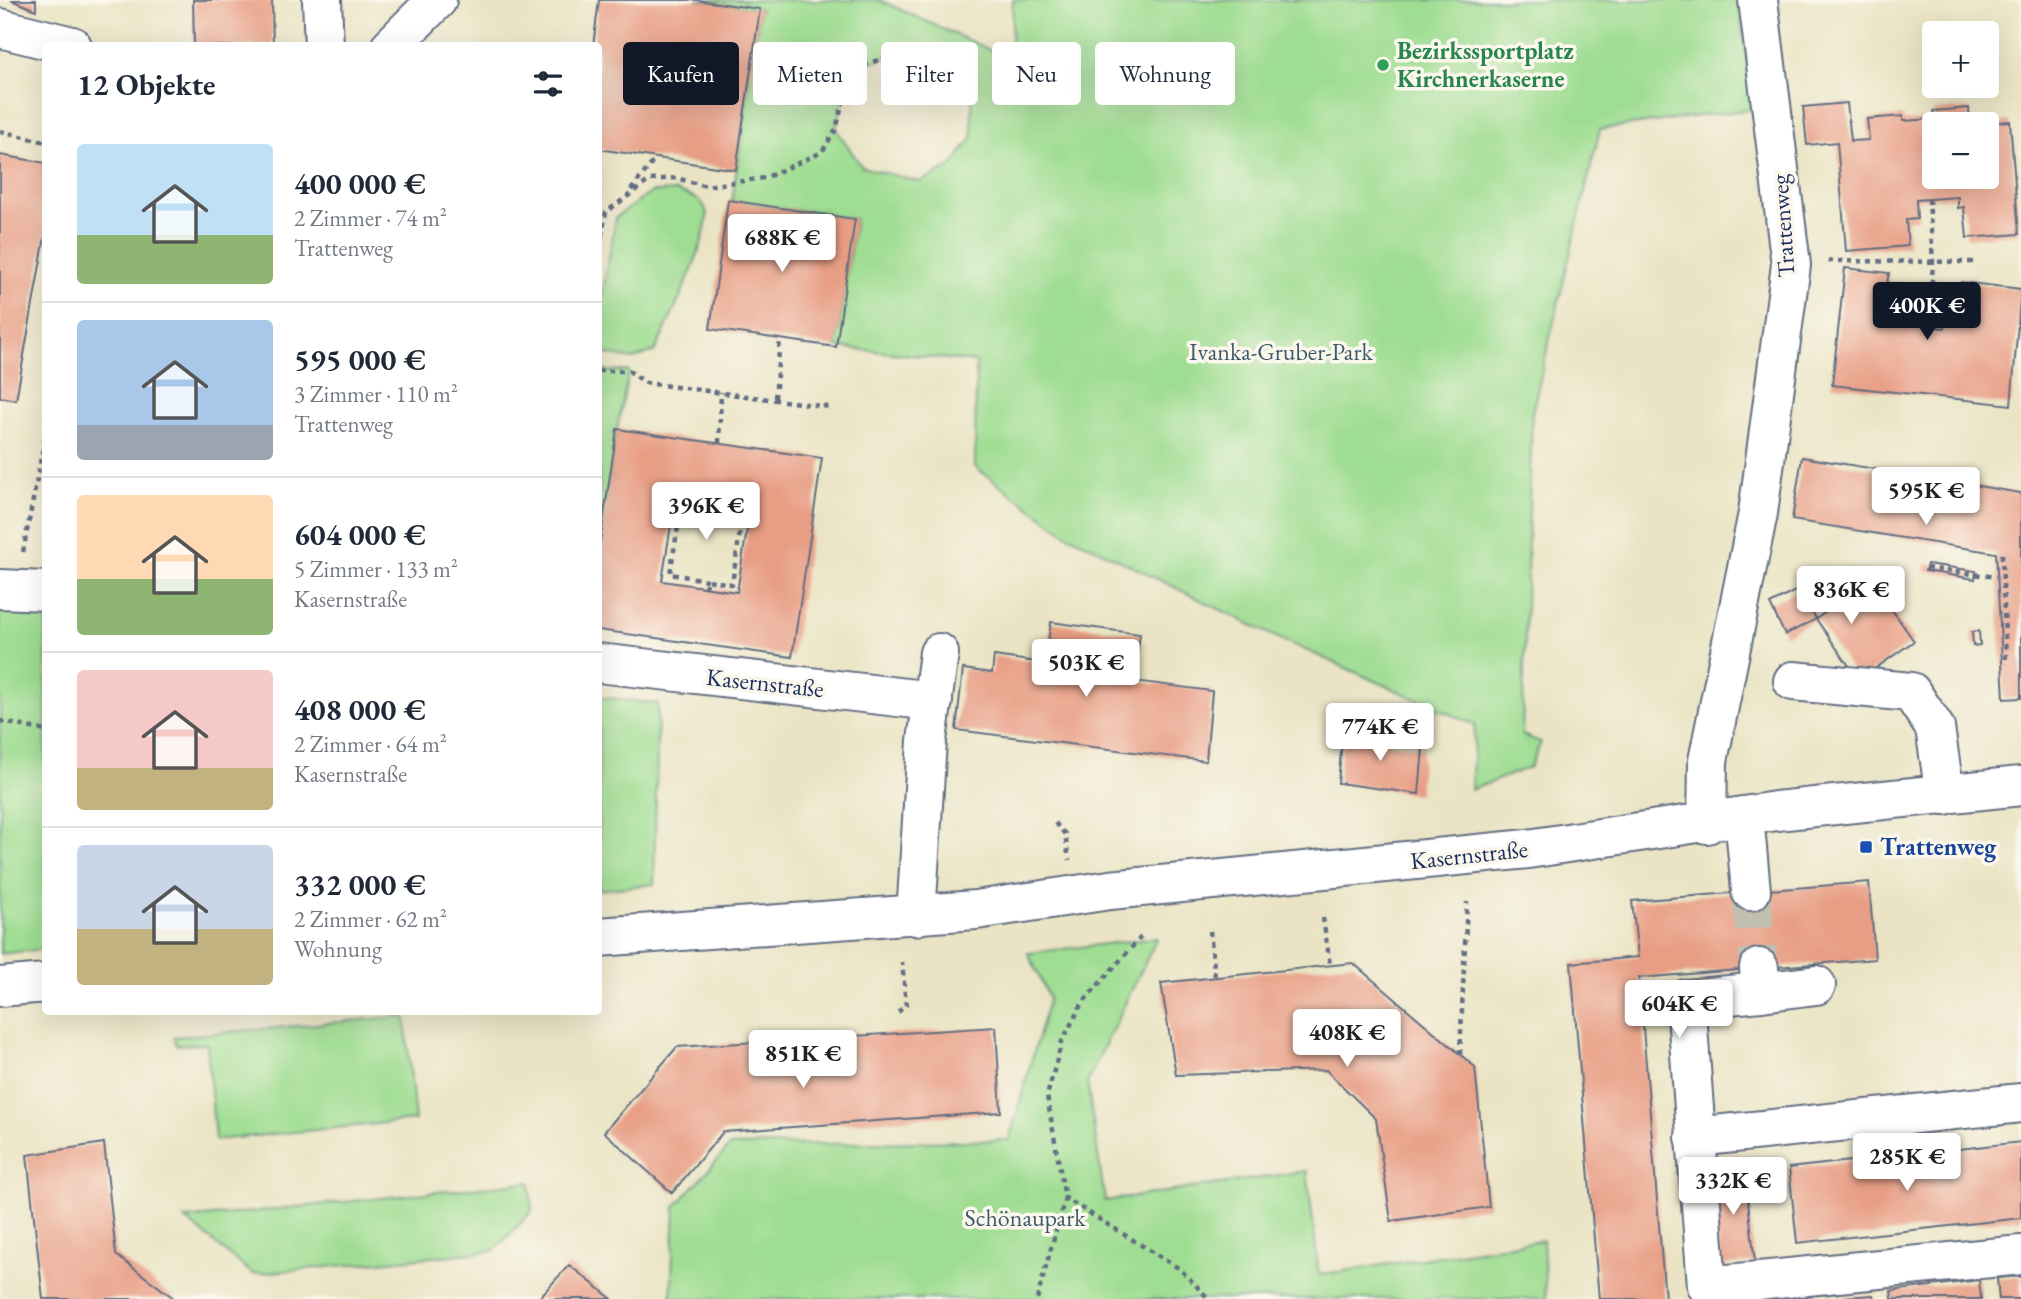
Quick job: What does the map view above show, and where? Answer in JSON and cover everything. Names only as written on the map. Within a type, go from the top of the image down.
[{"type":"street","points":[[322,0],[324,42]]},
{"type":"street","points":[[395,42],[437,0]]},
{"type":"street","name":"Trattenweg","points":[[1707,824],[1709,761],[1758,513],[1791,265],[1758,0]]},
{"type":"street","points":[[0,28],[56,42]]},
{"type":"street","points":[[916,916],[927,741],[939,653]]},
{"type":"street","name":"Kasernstraße","points":[[602,663],[933,701]]},
{"type":"street","points":[[1793,681],[1911,692],[1935,728],[1945,795]]},
{"type":"street","name":"Kasernstraße","points":[[602,937],[976,910],[1110,890],[1528,849],[1707,824],[1744,816],[2021,786]]},
{"type":"street","points":[[1744,816],[1752,891]]},
{"type":"street","points":[[1816,985],[1760,980],[1686,999],[1707,1286],[2021,1255]]},
{"type":"street","points":[[0,987],[42,983]]},
{"type":"street","points":[[1695,1137],[2021,1103]]},
{"type":"path","points":[[653,56],[690,62],[684,98],[666,97],[648,93],[653,56]]},
{"type":"path","points":[[602,234],[606,212],[650,180],[676,178],[706,186],[765,178],[822,152],[836,129],[851,70],[881,59]]},
{"type":"path","points":[[0,131],[42,141]]},
{"type":"path","points":[[629,193],[656,158]]},
{"type":"path","points":[[1929,200],[1933,262],[1929,326]]},
{"type":"path","points":[[1827,261],[1973,262]]},
{"type":"path","points":[[775,398],[780,339]]},
{"type":"path","points":[[602,371],[629,371],[646,383],[830,407]]},
{"type":"path","points":[[719,443],[721,392]]},
{"type":"path","points":[[20,590],[42,456]]},
{"type":"path","points":[[711,513],[712,506]]},
{"type":"path","points":[[681,509],[742,519],[732,584],[707,580],[670,574],[681,509]]},
{"type":"path","points":[[2001,554],[2006,664]]},
{"type":"path","points":[[1926,568],[1997,577]]},
{"type":"path","points":[[705,588],[707,580]]},
{"type":"path","points":[[0,721],[42,731]]},
{"type":"path","points":[[1055,823],[1065,834],[1069,860],[1063,867]]},
{"type":"path","points":[[1460,1054],[1467,902]]},
{"type":"path","points":[[1323,918],[1330,965]]},
{"type":"path","points":[[1210,931],[1215,977]]},
{"type":"path","points":[[1037,1299],[1065,1198],[1047,1096],[1062,1041],[1083,1002],[1141,937]]},
{"type":"path","points":[[898,1012],[906,1005],[902,962]]},
{"type":"path","points":[[1065,1198],[1180,1269],[1209,1299]]},
{"type":"green space","name":"Ivanka-Gruber-Park","points":[[696,0],[879,0],[972,42],[881,42],[881,59],[867,64],[867,42],[755,42],[760,9]]},
{"type":"green space","name":"Ivanka-Gruber-Park","points":[[1013,0],[1738,0],[1754,109],[1600,129],[1532,413],[1522,735],[1541,742],[1530,767],[1471,790],[1475,725],[1276,637],[1068,535],[975,467],[976,362],[836,347],[855,219],[732,201],[753,57],[753,105],[842,105],[836,129],[862,167],[920,182],[951,167],[972,138],[972,105],[978,105],[978,45],[992,51],[992,105],[1081,105],[1081,42],[1011,42]]},
{"type":"green space","points":[[675,191],[701,202],[706,210],[707,221],[703,238],[688,280],[655,351],[633,359],[602,353],[602,297],[616,217],[652,192]]},
{"type":"green space","points":[[602,371],[629,371],[617,429],[602,534]]},
{"type":"green space","points":[[0,601],[42,610],[42,949],[0,954]]},
{"type":"green space","points":[[602,697],[658,704],[654,884],[602,890]]},
{"type":"green space","name":"Schönaupark","points":[[1157,938],[1087,1082],[1105,1201],[1307,1171],[1319,1275],[1543,1240],[1546,1299],[671,1299],[675,1207],[730,1146],[1009,1140],[1049,998],[1028,953]]},
{"type":"green space","points":[[405,1016],[415,1120],[215,1140],[207,1044],[176,1045],[174,1037]]},
{"type":"green space","points":[[530,1182],[532,1211],[494,1251],[253,1274],[185,1219]]},
{"type":"building","points":[[11,0],[36,0],[36,10]]},
{"type":"building","points":[[193,0],[272,0],[273,42],[194,42]]},
{"type":"building","points":[[599,0],[696,0],[760,9],[736,170],[602,150],[602,42],[594,42]]},
{"type":"building","points":[[1847,103],[1851,141],[1869,140],[1867,119],[1903,116],[1903,121],[1922,120],[1922,189],[1999,189],[1999,122],[2010,121],[2019,234],[1967,238],[1964,207],[1958,208],[1958,197],[1916,200],[1917,219],[1906,220],[1908,246],[1846,251],[1837,142],[1807,145],[1803,107]]},
{"type":"building","points":[[1969,108],[1969,112],[1933,111]]},
{"type":"building","points":[[0,155],[42,162],[42,254],[16,400],[0,397]]},
{"type":"building","points":[[728,200],[855,219],[836,347],[710,329]]},
{"type":"building","points":[[1845,268],[1889,273],[1887,283],[1901,284],[1898,309],[1912,311],[1911,324],[1945,328],[1947,314],[1957,315],[1961,282],[2021,289],[2011,405],[1832,385]]},
{"type":"building","points":[[617,429],[822,458],[792,657],[602,631],[602,528]],"holes":[[[675,500],[750,511],[737,592],[662,581]]]},
{"type":"building","points":[[1802,457],[2021,493],[2021,698],[2004,699],[1996,553],[1792,520]]},
{"type":"building","points":[[1927,564],[1976,571],[1975,579],[1925,571]]},
{"type":"building","points":[[1871,580],[1914,641],[1859,680],[1816,619]]},
{"type":"building","points":[[1801,588],[1816,619],[1785,635],[1770,604]]},
{"type":"building","points":[[1051,622],[1140,634],[1134,681],[1212,691],[1206,761],[956,730],[963,669],[992,673],[994,656],[1045,663]]},
{"type":"building","points":[[1979,631],[1980,645],[1973,646],[1972,632]]},
{"type":"building","points":[[1343,731],[1389,736],[1391,744],[1423,748],[1419,794],[1338,783]]},
{"type":"building","points":[[1869,882],[1875,959],[1639,978],[1665,1299],[1599,1299],[1571,963],[1638,957],[1632,901]]},
{"type":"building","points":[[1353,963],[1475,1067],[1489,1207],[1391,1221],[1376,1119],[1326,1070],[1176,1075],[1161,983]]},
{"type":"building","points":[[996,1027],[1001,1112],[723,1132],[672,1193],[604,1132],[677,1047]]},
{"type":"building","points":[[2021,1142],[2021,1218],[1797,1243],[1789,1168]]},
{"type":"building","points":[[104,1143],[116,1255],[175,1299],[43,1299],[27,1155]]},
{"type":"building","points":[[1744,1168],[1755,1262],[1721,1266],[1711,1172]]},
{"type":"building","points":[[569,1265],[612,1299],[538,1299]]},
{"type":"building","points":[[2021,1276],[2021,1299],[1999,1299],[1997,1278]]},
{"type":"building","points":[[1979,1280],[1981,1299],[1892,1299],[1891,1291]]},
{"type":"building","points":[[1873,1295],[1874,1299],[1845,1299],[1845,1297]]},
{"type":"tunnel","points":[[1751,891],[1759,968]]},
{"type":"place","name":"Bezirkssportplatz Kirchnerkaserne","points":[[1383,65]]},
{"type":"place","name":"Trattenweg","points":[[1866,847]]}]
